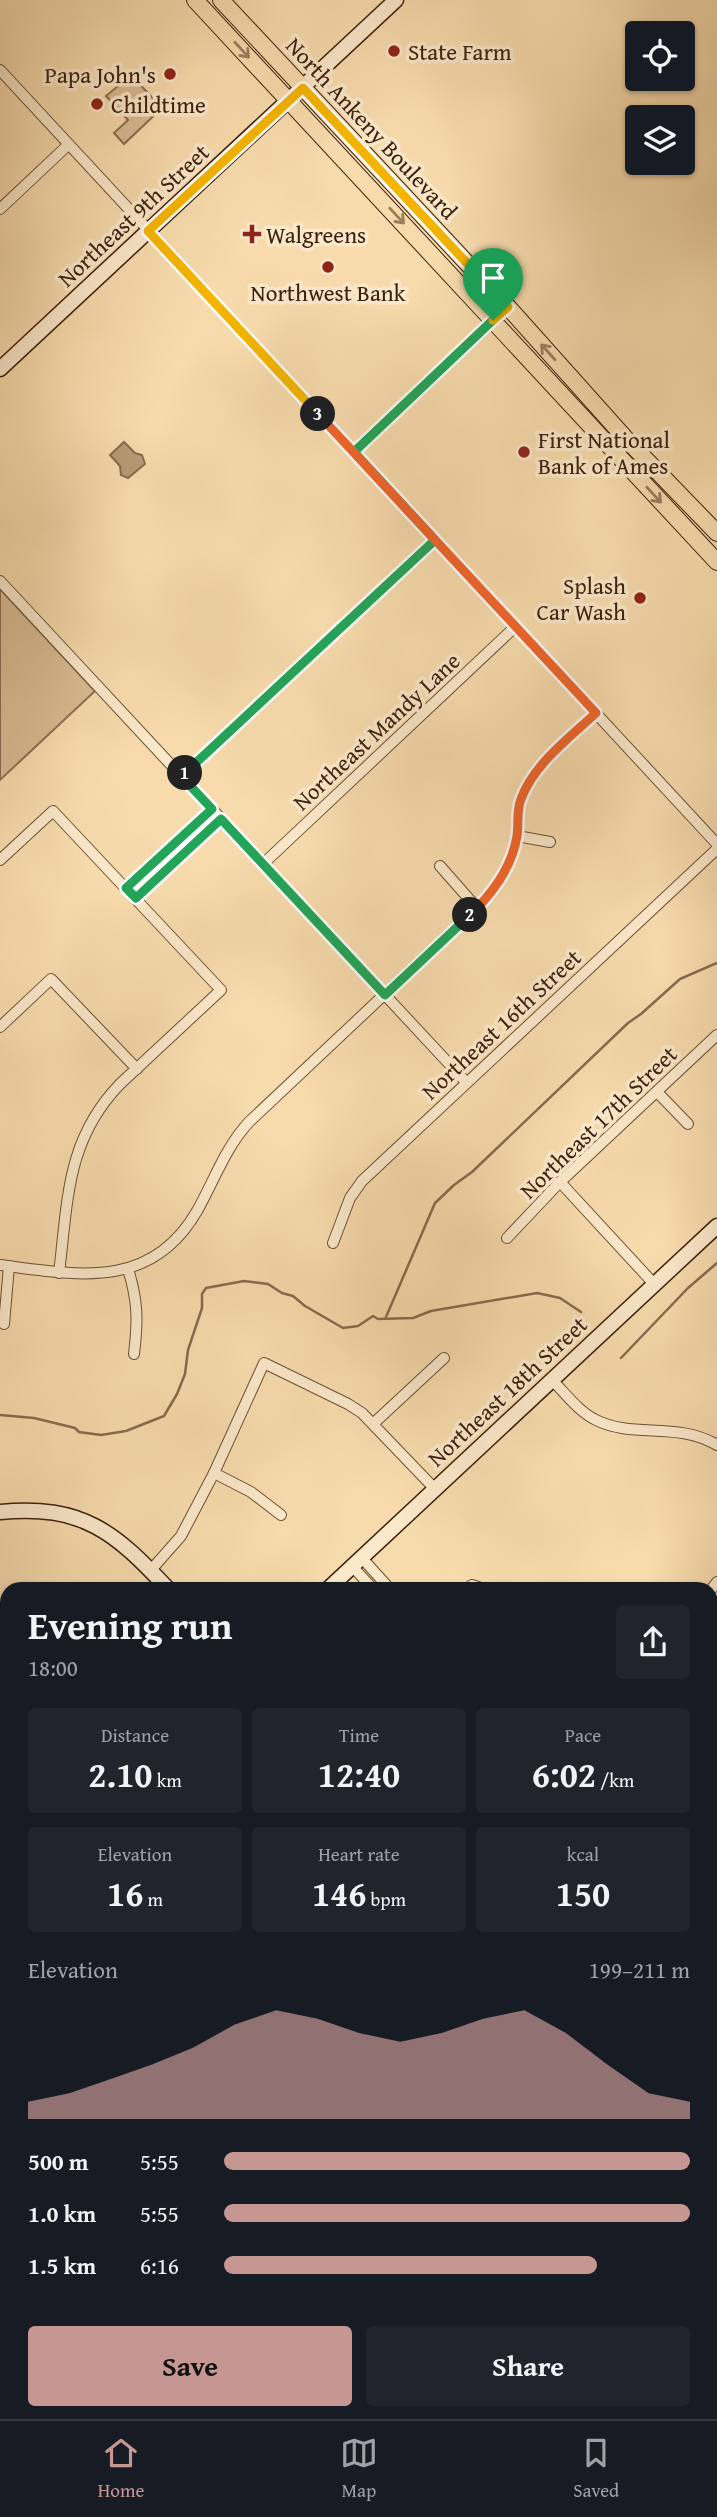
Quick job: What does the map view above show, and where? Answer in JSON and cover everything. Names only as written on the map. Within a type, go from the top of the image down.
[{"type":"main road","name":"North Ankeny Boulevard","points":[[195,0],[296,94],[508,307],[627,440],[717,533]]},
{"type":"main road","name":"North Ankeny Boulevard","points":[[221,0],[296,94],[493,320],[717,562]]},
{"type":"street","name":"Northeast 9th Street","points":[[0,369],[396,0]]},
{"type":"street","points":[[0,70],[717,847]]},
{"type":"street","points":[[0,209],[68,145]]},
{"type":"street","points":[[354,452],[508,307]]},
{"type":"street","points":[[181,776],[435,540]]},
{"type":"street","points":[[0,582],[466,1082]]},
{"type":"street","name":"Northeast Mandy Lane","points":[[263,864],[515,627]]},
{"type":"street","points":[[4,1324],[4,1265],[93,1275],[128,1269],[153,1258],[177,1238],[198,1209],[226,1154],[242,1130],[490,895],[503,875],[517,836],[516,818],[530,780],[596,713]]},
{"type":"street","points":[[126,888],[212,809]]},
{"type":"street","points":[[0,860],[53,811],[221,990],[107,1097],[96,1113],[79,1145],[71,1180],[59,1273]]},
{"type":"street","points":[[136,898],[221,819]]},
{"type":"street","points":[[517,836],[550,842]]},
{"type":"street","name":"Northeast 16th Street","points":[[333,1243],[350,1198],[362,1181],[717,847]]},
{"type":"street","points":[[440,866],[477,908]]},
{"type":"street","points":[[0,1027],[51,979],[137,1069]]},
{"type":"street","name":"Northeast 17th Street","points":[[507,1238],[560,1182],[717,1035]]},
{"type":"street","points":[[657,1091],[688,1124]]},
{"type":"street","points":[[560,1182],[655,1284]]},
{"type":"street","name":"Northeast 18th Street","points":[[336,1582],[717,1226]]},
{"type":"street","points":[[128,1269],[137,1299],[134,1354]]},
{"type":"street","points":[[374,1423],[444,1358]]},
{"type":"street","points":[[151,1570],[181,1536],[214,1473],[264,1363],[348,1404],[374,1423],[435,1489]]},
{"type":"street","points":[[552,1380],[583,1411],[606,1424],[685,1432],[717,1445]]},
{"type":"street","points":[[214,1473],[251,1492],[281,1515]]},
{"type":"street","points":[[0,1512],[28,1509],[54,1512],[94,1524],[125,1545],[162,1582]]},
{"type":"street","points":[[357,1562],[369,1582]]},
{"type":"street","points":[[357,1562],[381,1582]]},
{"type":"shaded area","points":[[131,75],[162,108],[124,144],[114,133],[128,120],[106,96]]},
{"type":"shaded area","points":[[124,442],[135,453],[142,455],[145,464],[128,478],[121,475],[120,466],[110,455]]},
{"type":"shaded area","points":[[0,589],[95,691],[0,780]]},
{"type":"waterway","points":[[386,1317],[435,1203],[472,1172],[628,1023],[680,979],[717,963]]},
{"type":"waterway","points":[[621,1358],[688,1288],[717,1263]]},
{"type":"waterway","points":[[0,1415],[34,1418],[75,1428],[79,1432],[101,1435],[126,1431],[164,1416],[185,1374],[188,1350],[202,1308],[202,1294],[206,1288],[244,1281],[268,1284],[293,1296],[343,1328],[358,1326],[373,1316],[378,1319],[413,1318],[431,1311],[537,1293],[560,1298],[581,1312]]},
{"type":"place","name":"State Farm","points":[[394,51]]},
{"type":"place","name":"Papa John's","points":[[170,74]]},
{"type":"place","name":"Childtime","points":[[97,104]]},
{"type":"place","name":"Walgreens","points":[[252,234]]},
{"type":"place","name":"Northwest Bank","points":[[328,267]]},
{"type":"place","name":"First National Bank of Ames","points":[[524,452]]},
{"type":"place","name":"Splash Car Wash","points":[[640,598]]},
{"type":"route","points":[[493,320],[354,452],[435,540],[319,646],[181,776],[212,809],[126,888],[136,898],[221,819],[385,995],[490,895],[503,875],[513,850],[517,836],[516,818],[530,780],[596,713],[515,627],[374,474],[354,452],[148,231],[303,88],[508,307],[493,320]]}]
